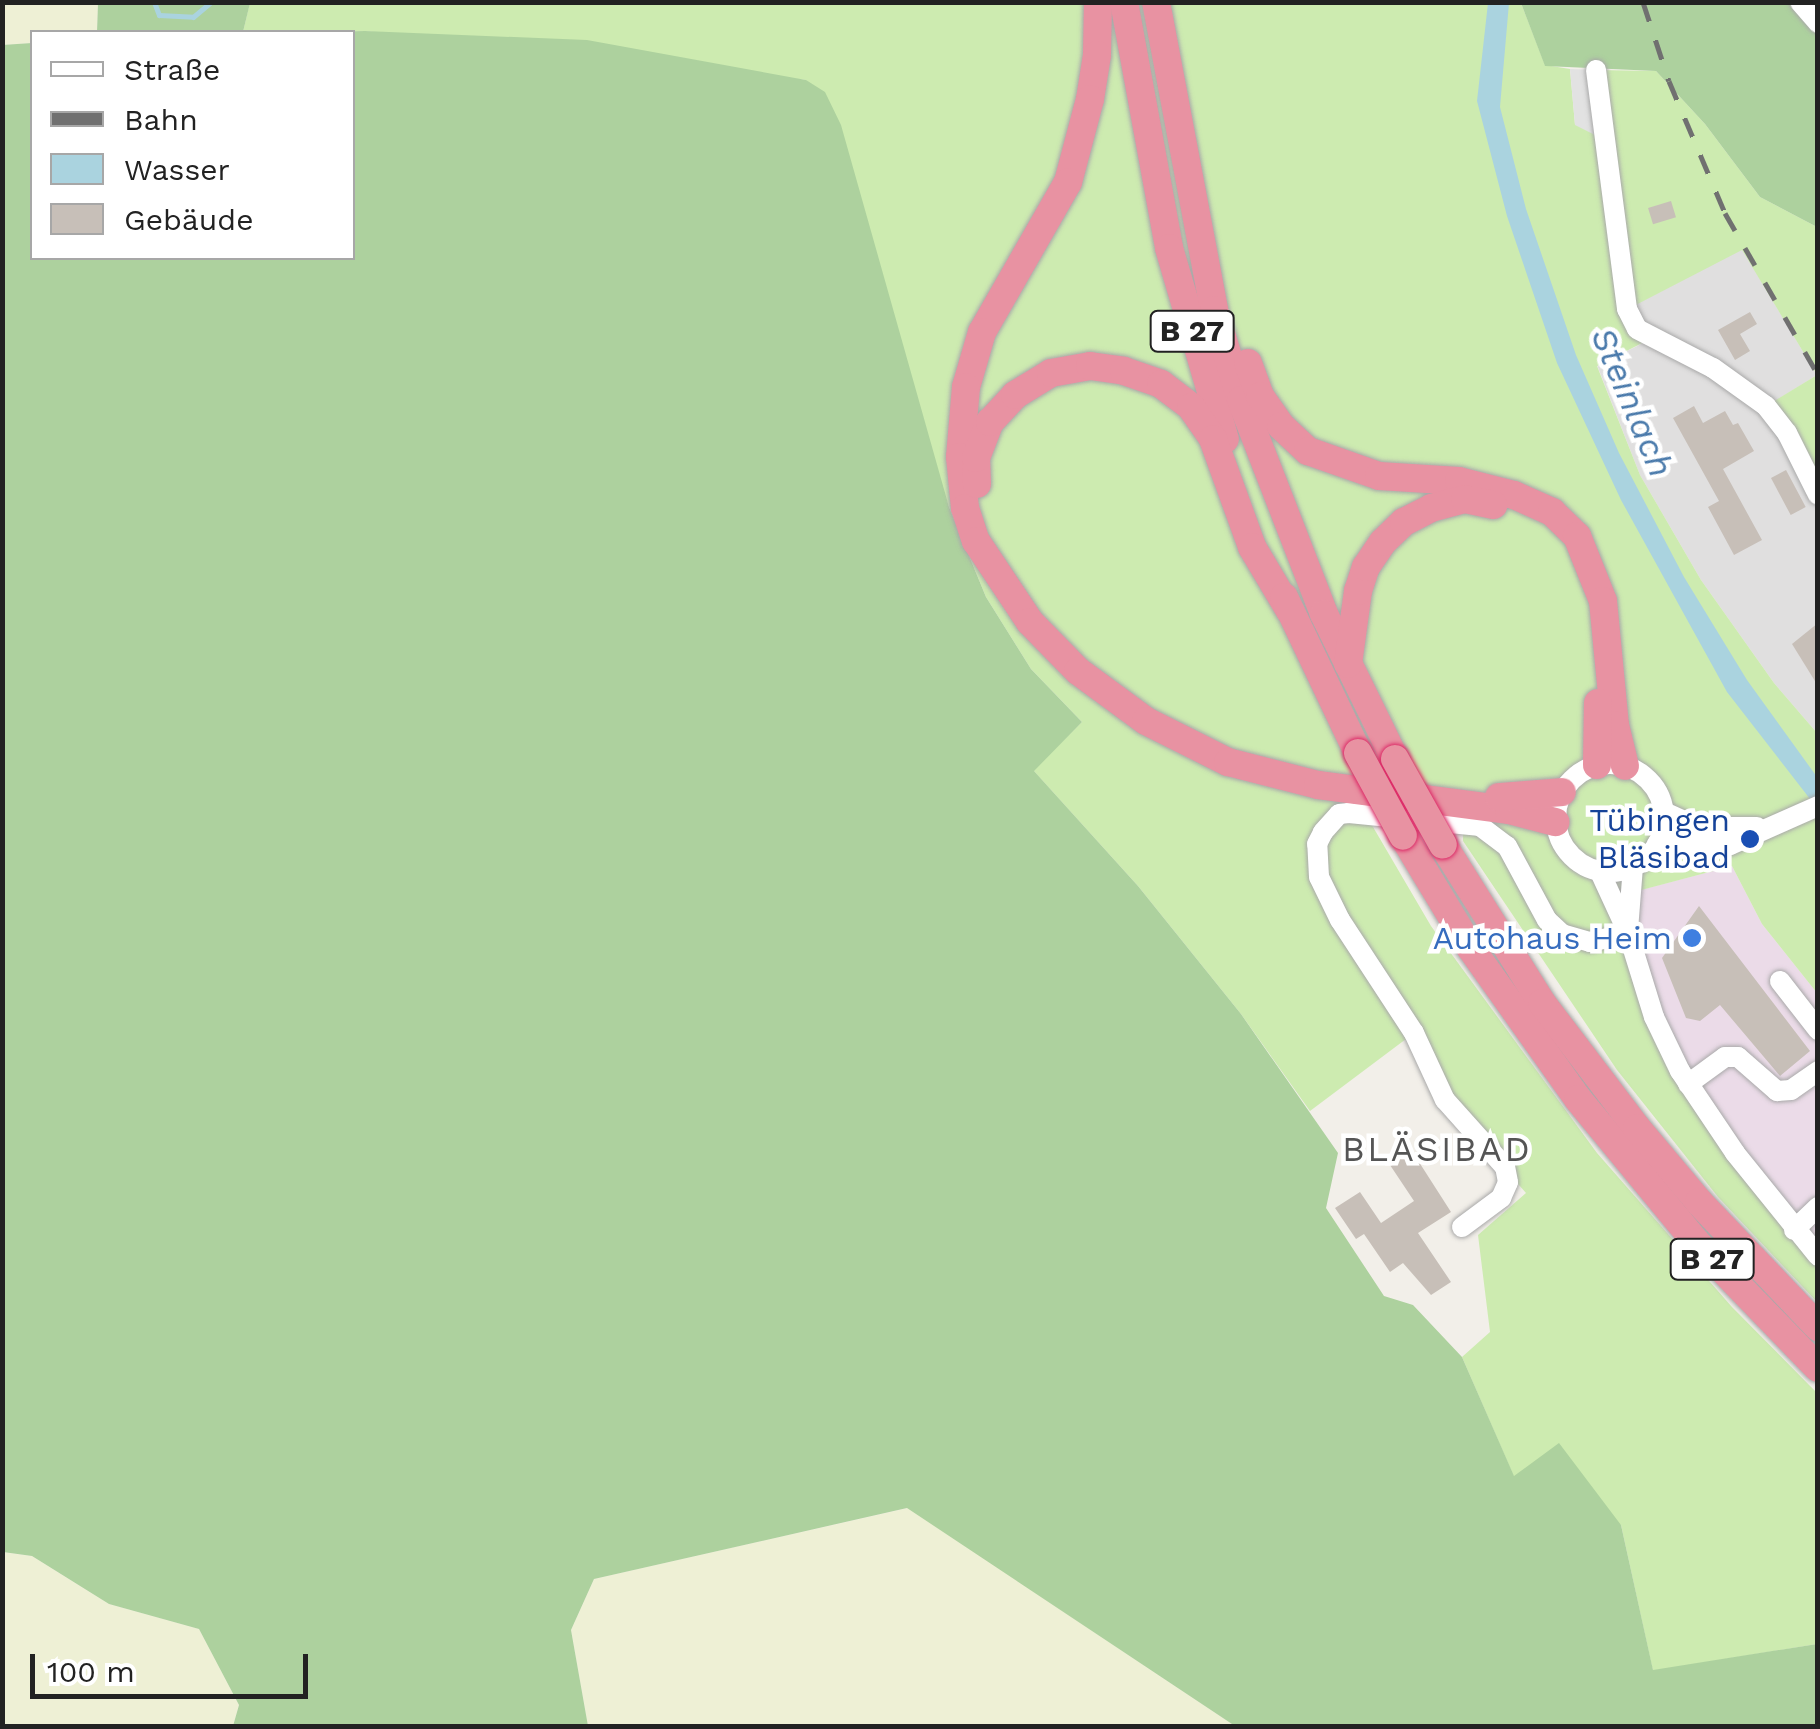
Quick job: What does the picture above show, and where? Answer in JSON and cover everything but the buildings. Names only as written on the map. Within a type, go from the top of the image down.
[{"type":"highway","points":[[1098,2],[1093,84],[1068,182],[982,332],[966,387],[960,458],[965,508],[976,541],[1030,622],[1078,671],[1146,721],[1228,762],[1318,785],[1509,810],[1555,822]]},
{"type":"highway","name":"B 27","points":[[1124,2],[1168,248],[1214,410],[1290,611],[1358,753],[1403,836],[1497,987],[1600,1128],[1696,1242],[1818,1368]]},
{"type":"highway","name":"B 27","points":[[1156,2],[1214,310],[1241,400],[1286,524],[1348,665],[1442,845],[1542,1003],[1699,1202],[1818,1327]]},
{"type":"highway","points":[[1196,220],[1260,396],[1281,426],[1308,451],[1379,476],[1459,480],[1514,495],[1552,512],[1577,536],[1603,601],[1615,725],[1625,766]]},
{"type":"highway","points":[[1290,611],[1252,547],[1212,439],[1191,407],[1161,384],[1124,370],[1090,366],[1051,373],[1015,395],[990,422],[976,458],[977,502],[1017,587],[1055,636],[1110,685],[1155,716],[1227,748],[1310,771],[1501,797],[1562,792]]},
{"type":"highway","points":[[1348,665],[1358,592],[1383,542],[1404,522],[1431,508],[1465,499],[1512,508],[1544,524],[1564,544],[1582,575],[1592,612],[1600,730],[1596,765]]},
{"type":"street","points":[[1800,2],[1818,23]]},
{"type":"street","points":[[1596,70],[1627,309],[1637,329],[1713,368],[1766,406],[1787,433],[1818,495]]},
{"type":"street","points":[[1600,872],[1633,867],[1657,844],[1664,812],[1649,780],[1625,766],[1596,765],[1576,775],[1562,792],[1555,822],[1569,854],[1600,872],[1628,933],[1654,1017],[1688,1084],[1794,1230],[1818,1256]]},
{"type":"street","points":[[1657,844],[1730,845],[1818,806]]},
{"type":"street","points":[[1664,812],[1708,828],[1784,822]]},
{"type":"street","points":[[1462,1227],[1500,1198],[1508,1182],[1505,1167],[1445,1100],[1414,1033],[1340,920],[1319,877],[1317,844],[1323,832],[1339,814],[1349,813],[1480,826],[1500,837],[1547,920],[1562,934],[1590,942],[1628,933]]},
{"type":"street","points":[[1628,933],[1633,867]]},
{"type":"street","points":[[1780,981],[1818,1030]]},
{"type":"street","points":[[1688,1084],[1725,1057],[1738,1057],[1777,1091],[1791,1090],[1818,1071]]},
{"type":"street","points":[[1794,1230],[1818,1207]]},
{"type":"shaded area","points":[[1570,69],[1596,70],[1605,140],[1575,125]]},
{"type":"shaded area","points":[[1742,249],[1817,375],[1767,406],[1817,495],[1817,733],[1774,683],[1701,580],[1640,475],[1597,365],[1650,340],[1627,309]]},
{"type":"shaded area","points":[[1732,866],[1762,924],[1817,993],[1817,1256],[1654,1017],[1629,893]]},
{"type":"green space","points":[[98,2],[250,3],[243,30],[97,30]]},
{"type":"green space","points":[[250,2],[1521,3],[1545,65],[1570,69],[1575,125],[1596,70],[1656,71],[1705,124],[1760,197],[1817,227],[1817,375],[1742,250],[1628,309],[1650,339],[1597,366],[1640,475],[1701,580],[1774,683],[1817,733],[1817,993],[1762,924],[1732,866],[1630,893],[1654,1017],[1817,1256],[1817,1302],[1718,1197],[1617,1070],[1463,841],[1463,824],[1366,815],[1431,926],[1597,1153],[1732,1307],[1817,1393],[1817,1644],[1653,1671],[1621,1525],[1514,1477],[1462,1357],[1490,1332],[1478,1235],[1526,1193],[1474,1134],[1414,1033],[1310,1111],[1241,1014],[1138,886],[1033,770],[1082,722],[1031,669],[986,597],[949,507],[806,80],[355,30],[243,30]]},
{"type":"green space","points":[[3,3],[98,3],[97,30],[30,30],[30,43],[3,45]]},
{"type":"green space","points":[[1521,3],[1817,3],[1817,227],[1760,197],[1705,124],[1656,71],[1545,66]]},
{"type":"green space","points":[[355,31],[587,40],[806,80],[825,92],[841,125],[949,507],[986,597],[1031,669],[1082,722],[1034,771],[1138,886],[1241,1014],[1338,1153],[1326,1208],[1384,1296],[1413,1305],[1462,1357],[1514,1476],[1559,1443],[1621,1525],[1653,1670],[1817,1644],[1817,1726],[1235,1726],[907,1508],[594,1579],[571,1630],[588,1726],[233,1726],[239,1705],[199,1629],[109,1604],[32,1556],[3,1552],[2,45],[30,43],[30,260],[355,260]]},
{"type":"green space","points":[[1817,375],[1817,495],[1766,406]]},
{"type":"green space","points":[[908,1508],[1235,1726],[588,1726],[571,1630],[594,1579]]},
{"type":"green space","points":[[2,1552],[32,1556],[109,1604],[199,1629],[239,1705],[233,1726],[3,1726]]},
{"type":"water","points":[[1488,3],[1509,3],[1500,107],[1526,209],[1576,355],[1619,453],[1684,577],[1747,680],[1817,777],[1817,808],[1727,692],[1621,500],[1557,363],[1507,216],[1477,101]]},
{"type":"waterway","points":[[154,2],[159,15],[193,17],[211,2]]},
{"type":"railway","points":[[1643,2],[1669,81],[1725,213],[1818,375]]},
{"type":"place","name":"Tübingen Bläsibad","points":[[1750,839]]},
{"type":"place","name":"Autohaus Heim","points":[[1692,938]]},
{"type":"district","name":"BLÄSIBAD","points":[[1437,1149]]},
{"type":"water label","name":"Steinlach","points":[[1632,402]]}]
